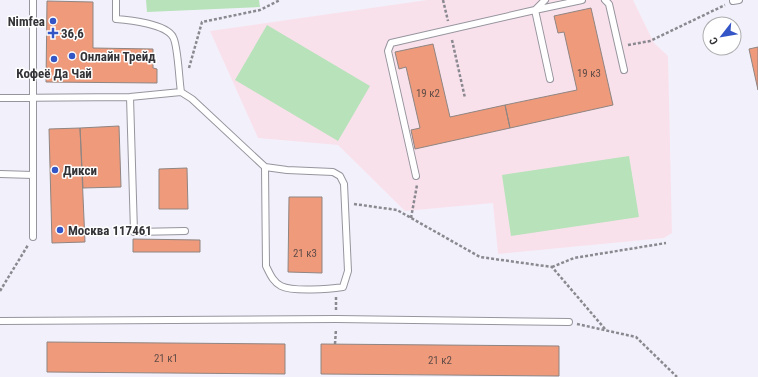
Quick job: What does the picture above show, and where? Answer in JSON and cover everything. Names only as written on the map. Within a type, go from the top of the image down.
[{"type":"lane","points":[[32,237],[34,97],[33,0]]},
{"type":"lane","points":[[116,0],[116,19],[131,20],[167,30],[174,37],[181,92]]},
{"type":"lane","points":[[535,10],[545,0]]},
{"type":"lane","points":[[416,176],[389,46],[394,41],[582,0]]},
{"type":"lane","points":[[605,0],[609,4],[624,70]]},
{"type":"lane","points":[[535,10],[550,78]]},
{"type":"lane","points":[[0,98],[130,97],[181,92],[192,98],[265,167],[287,170],[333,172],[340,176],[344,184],[348,271],[343,287],[303,290],[281,286],[271,278],[266,266],[265,167]]},
{"type":"lane","points":[[130,97],[134,232],[185,231]]},
{"type":"lane","points":[[0,174],[33,175]]},
{"type":"lane","points":[[0,321],[336,319],[569,322]]},
{"type":"path","points":[[179,79],[190,66],[202,22],[260,10],[280,0]]},
{"type":"path","points":[[443,0],[465,98]]},
{"type":"path","points":[[619,47],[650,40],[736,1]]},
{"type":"path","points":[[411,218],[417,188],[416,176]]},
{"type":"path","points":[[345,203],[397,210],[480,257],[552,267],[574,258],[666,243]]},
{"type":"path","points":[[0,291],[32,237]]},
{"type":"path","points":[[552,267],[605,329]]},
{"type":"path","points":[[336,295],[336,309]]},
{"type":"path","points":[[569,322],[636,337],[677,377]]},
{"type":"shaded area","points":[[427,0],[633,0],[654,43],[668,56],[672,233],[664,238],[498,254],[493,203],[405,211],[338,145],[258,138],[210,31]]},
{"type":"green space","points":[[146,0],[259,0],[260,7],[147,12]]},
{"type":"green space","points":[[267,25],[370,86],[338,141],[235,80]]},
{"type":"green space","points":[[629,156],[639,217],[511,236],[502,175]]},
{"type":"building","points":[[47,1],[93,2],[93,48],[153,49],[153,68],[157,69],[157,83],[46,82]]},
{"type":"building","points":[[591,8],[613,105],[510,128],[505,105],[577,90],[564,32],[558,33],[554,16]]},
{"type":"building","points":[[433,44],[450,117],[505,105],[510,128],[415,149],[411,130],[420,128],[406,67],[399,69],[395,52]]},
{"type":"building","points":[[758,47],[758,90],[749,49]]},
{"type":"building","points":[[119,126],[121,187],[83,188],[80,128]]},
{"type":"building","points":[[80,128],[85,242],[52,243],[49,129]]},
{"type":"building","points":[[187,168],[188,209],[159,209],[159,169]]},
{"type":"building","points":[[289,197],[322,197],[322,273],[288,272]]},
{"type":"building","points":[[133,239],[200,240],[200,252],[133,252]]},
{"type":"building","points":[[47,342],[285,344],[285,374],[47,372]]},
{"type":"building","points":[[321,344],[559,346],[559,376],[321,374]]},
{"type":"place","name":"Nimfea","points":[[53,21]]},
{"type":"place","name":"36,6","points":[[53,33]]},
{"type":"place","name":"Онлайн Трейд","points":[[72,56]]},
{"type":"place","name":"Кофеё Да Чай","points":[[54,59]]},
{"type":"place","name":"Дикси","points":[[55,170]]},
{"type":"place","name":"Москва 117461","points":[[60,230]]}]
